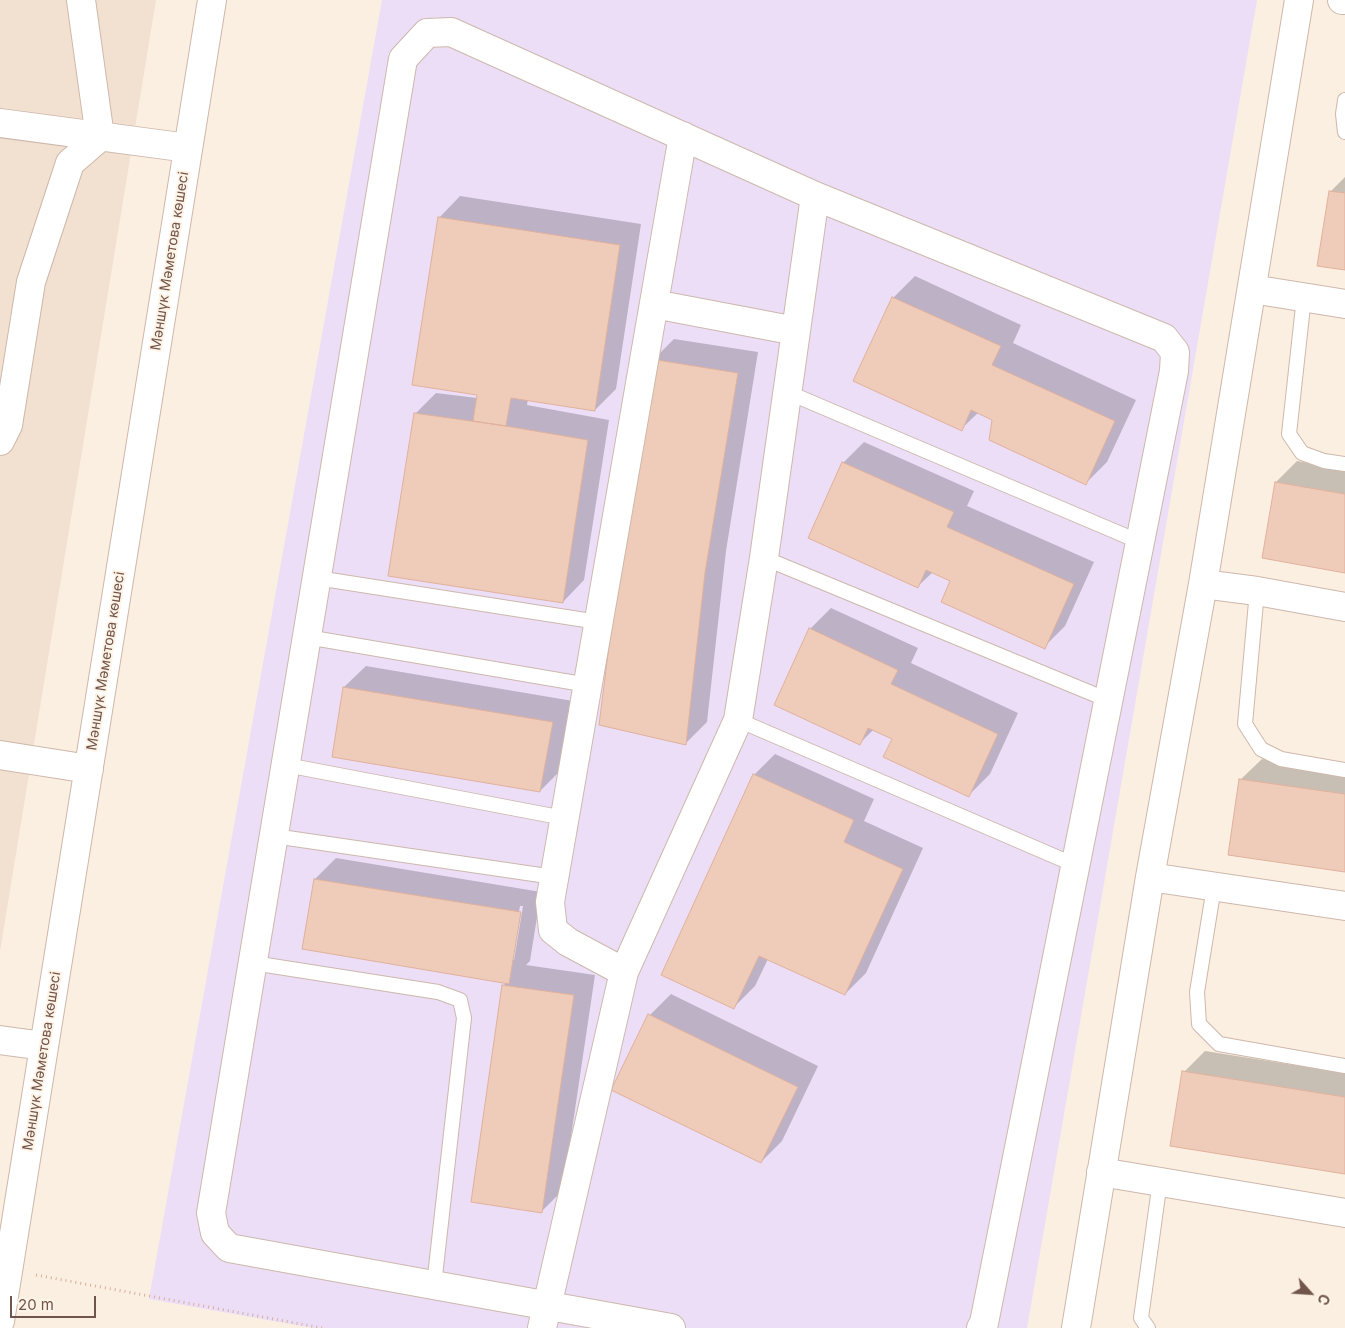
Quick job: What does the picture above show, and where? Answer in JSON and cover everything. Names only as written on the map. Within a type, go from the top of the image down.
[{"type":"street","points":[[81,0],[100,137]]},
{"type":"street","name":"Мәншүк Мәметова көшесі","points":[[0,1322],[212,0]]},
{"type":"street","points":[[1076,1328],[1150,878],[1203,584],[1299,0]]},
{"type":"street","points":[[671,1328],[544,1317],[434,1285],[229,1248],[215,1233],[211,1213],[403,58],[427,33],[451,32],[815,196],[1164,338],[1175,352],[1174,370],[1140,542],[986,1313],[981,1328]]},
{"type":"street","points":[[0,123],[188,148]]},
{"type":"street","points":[[624,972],[568,942],[553,930],[550,902],[683,136]]},
{"type":"street","points":[[0,441],[8,425],[31,282],[70,164],[100,137]]},
{"type":"street","points":[[544,1317],[624,972],[738,720],[764,558],[815,196]]},
{"type":"street","points":[[1252,289],[1345,304]]},
{"type":"street","points":[[654,304],[796,331]]},
{"type":"street","points":[[1203,584],[1256,591],[1345,607]]},
{"type":"street","points":[[0,755],[89,769]]},
{"type":"street","points":[[1150,878],[1345,906]]},
{"type":"street","points":[[0,1040],[44,1046]]},
{"type":"street","points":[[1101,1172],[1345,1213]]},
{"type":"lane","points":[[1345,100],[1342,114],[1345,132]]},
{"type":"lane","points":[[1304,297],[1289,434],[1302,453],[1324,461],[1345,464]]},
{"type":"lane","points":[[787,392],[1140,542]]},
{"type":"lane","points":[[764,558],[1108,700]]},
{"type":"lane","points":[[317,578],[598,622]]},
{"type":"lane","points":[[1256,591],[1245,724],[1261,749],[1281,759],[1345,770]]},
{"type":"lane","points":[[307,637],[588,685]]},
{"type":"lane","points":[[738,720],[1075,865]]},
{"type":"lane","points":[[286,765],[564,818]]},
{"type":"lane","points":[[274,836],[554,877]]},
{"type":"lane","points":[[1214,887],[1198,992],[1199,1024],[1219,1044],[1345,1066]]},
{"type":"lane","points":[[253,963],[438,992],[460,1000],[464,1018],[434,1285]]},
{"type":"lane","points":[[1148,1328],[1141,1318],[1160,1181]]},
{"type":"path","points":[[8,1270],[322,1328]]},
{"type":"shaded area","points":[[0,0],[156,0],[0,951]]},
{"type":"shaded area","points":[[382,0],[1257,0],[1027,1328],[313,1328],[149,1299]]},
{"type":"building","points":[[1329,191],[1345,193],[1345,270],[1317,266]]},
{"type":"building","points":[[438,217],[620,245],[595,411],[511,398],[506,426],[473,421],[477,395],[412,385]]},
{"type":"building","points":[[892,297],[1001,346],[992,365],[1115,421],[1086,485],[989,440],[992,420],[971,410],[962,431],[853,381]]},
{"type":"building","points":[[651,359],[738,373],[705,573],[686,745],[599,725],[624,527]]},
{"type":"building","points":[[414,413],[588,440],[563,603],[388,576]]},
{"type":"building","points":[[842,462],[954,512],[947,527],[1074,584],[1045,649],[941,602],[950,581],[926,570],[918,588],[808,538]]},
{"type":"building","points":[[1275,482],[1345,494],[1345,573],[1262,558]]},
{"type":"building","points":[[809,628],[898,670],[891,684],[998,734],[969,797],[883,757],[892,739],[868,728],[860,745],[774,705]]},
{"type":"building","points":[[343,687],[553,722],[540,792],[332,757]]},
{"type":"building","points":[[753,774],[854,820],[844,842],[903,869],[845,995],[759,956],[734,1009],[661,975]]},
{"type":"building","points":[[1239,779],[1345,794],[1345,872],[1228,855]]},
{"type":"building","points":[[314,879],[521,912],[509,984],[302,949]]},
{"type":"building","points":[[502,985],[574,995],[542,1213],[471,1202]]},
{"type":"building","points":[[648,1014],[798,1087],[761,1163],[611,1090]]},
{"type":"building","points":[[1182,1071],[1345,1097],[1345,1174],[1170,1146]]}]
